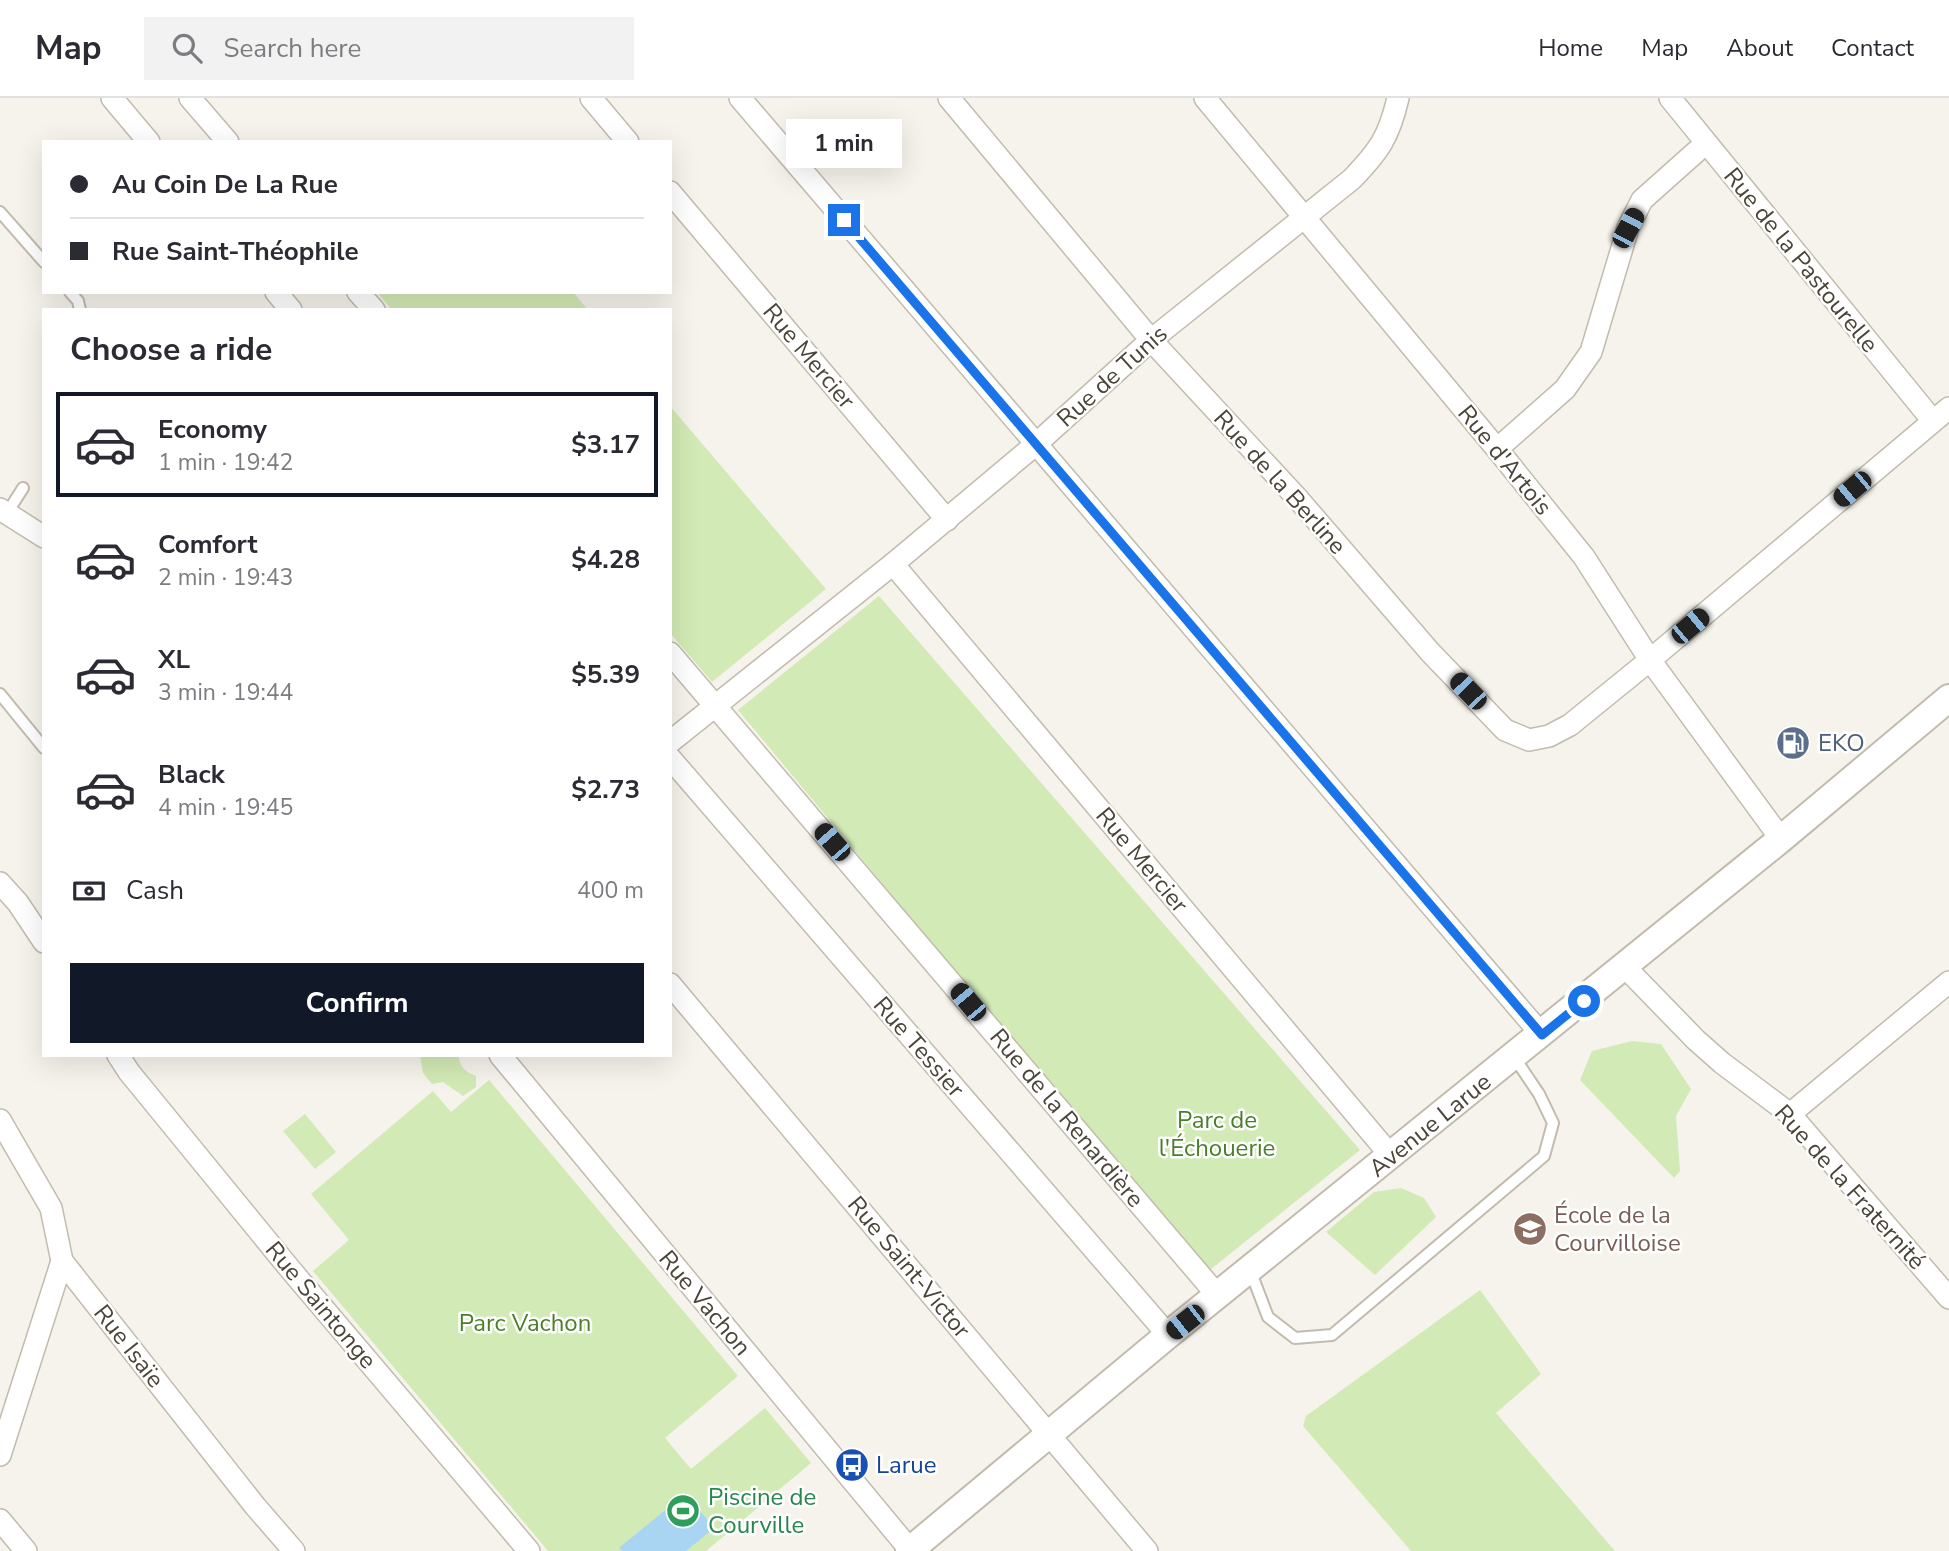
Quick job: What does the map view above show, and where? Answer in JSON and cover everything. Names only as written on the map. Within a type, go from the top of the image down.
[{"type":"street","points":[[112,98],[147,140]]},
{"type":"street","points":[[190,98],[226,140]]},
{"type":"street","points":[[591,98],[626,140]]},
{"type":"street","points":[[740,98],[1542,1035]]},
{"type":"street","name":"Rue de la Berline","points":[[949,98],[1151,340],[1298,500],[1430,652],[1506,730],[1529,740],[1549,736],[1570,725],[1941,414]]},
{"type":"street","name":"Rue d'Artois","points":[[1205,98],[1584,557],[1650,660],[1782,839]]},
{"type":"street","name":"Rue de Tunis","points":[[672,740],[947,520],[1151,340],[1352,179],[1377,153],[1393,120],[1398,98]]},
{"type":"street","name":"Rue de la Pastourelle","points":[[1670,98],[1941,414]]},
{"type":"street","points":[[1497,449],[1565,389],[1591,352],[1628,228],[1643,200],[1706,143]]},
{"type":"street","name":"Rue Mercier","points":[[672,194],[947,520]]},
{"type":"street","points":[[278,294],[289,308]]},
{"type":"street","points":[[360,294],[371,308]]},
{"type":"street","points":[[4,511],[42,536]]},
{"type":"street","name":"Rue Mercier","points":[[893,564],[1391,1156]]},
{"type":"street","name":"Rue de la Renardière","points":[[672,655],[1218,1296]]},
{"type":"street","name":"Avenue Larue","points":[[910,1551],[1168,1335],[1542,1035],[1949,698]]},
{"type":"street","name":"Rue Tessier","points":[[672,760],[1168,1335]]},
{"type":"street","points":[[0,883],[18,903],[42,940]]},
{"type":"street","name":"Rue de la Fraternité","points":[[1625,967],[1721,1063],[1790,1114],[1949,1298]]},
{"type":"street","points":[[1790,1114],[1949,982]]},
{"type":"street","name":"Rue Saint-Victor","points":[[672,986],[1147,1551]]},
{"type":"street","name":"Rue Saintonge","points":[[119,1057],[290,1269],[529,1551]]},
{"type":"street","name":"Rue Vachon","points":[[502,1057],[910,1551]]},
{"type":"street","name":"Rue Isaïe","points":[[0,1119],[51,1208],[62,1261],[255,1506],[295,1551]]},
{"type":"street","points":[[0,1455],[4,1422],[62,1261]]},
{"type":"street","points":[[0,1520],[26,1551]]},
{"type":"lane","points":[[0,212],[42,260]]},
{"type":"lane","points":[[4,511],[23,488]]},
{"type":"lane","points":[[0,694],[42,746]]},
{"type":"lane","points":[[1251,1270],[1268,1317],[1295,1338],[1332,1335],[1544,1156],[1553,1123],[1539,1094],[1514,1057]]},
{"type":"green space","points":[[379,294],[575,294],[586,308],[390,308]]},
{"type":"green space","points":[[672,408],[826,589],[712,682],[672,635]]},
{"type":"green space","name":"Parc de l'Échouerie","points":[[879,596],[1360,1150],[1206,1273],[738,710]]},
{"type":"green space","points":[[1632,1041],[1661,1044],[1691,1089],[1676,1116],[1680,1171],[1674,1178],[1580,1080],[1592,1051]]},
{"type":"green space","points":[[420,1057],[458,1057],[464,1069],[476,1076],[476,1087],[463,1096],[443,1082],[432,1084],[423,1073]]},
{"type":"green space","name":"Parc Vachon","points":[[489,1080],[738,1376],[665,1438],[691,1469],[765,1408],[811,1463],[706,1551],[548,1551],[313,1271],[349,1240],[311,1194],[433,1091],[451,1112]]},
{"type":"green space","points":[[305,1114],[336,1152],[315,1169],[283,1131]]},
{"type":"green space","points":[[1401,1188],[1424,1198],[1436,1217],[1375,1275],[1326,1232],[1374,1192]]},
{"type":"green space","points":[[1480,1290],[1541,1374],[1496,1413],[1615,1551],[1411,1551],[1303,1426],[1306,1416]]},
{"type":"water","name":"Piscine de Courville","points":[[686,1493],[714,1528],[686,1551],[622,1551],[619,1548]]},
{"type":"place","name":"EKO","points":[[1793,743]]},
{"type":"place","name":"École de la Courvilloise","points":[[1530,1229]]},
{"type":"place","name":"Larue","points":[[852,1465]]},
{"type":"place","name":"Piscine de Courville","points":[[683,1511]]},
{"type":"route","points":[[844,220],[1542,1035],[1584,1001]]}]
